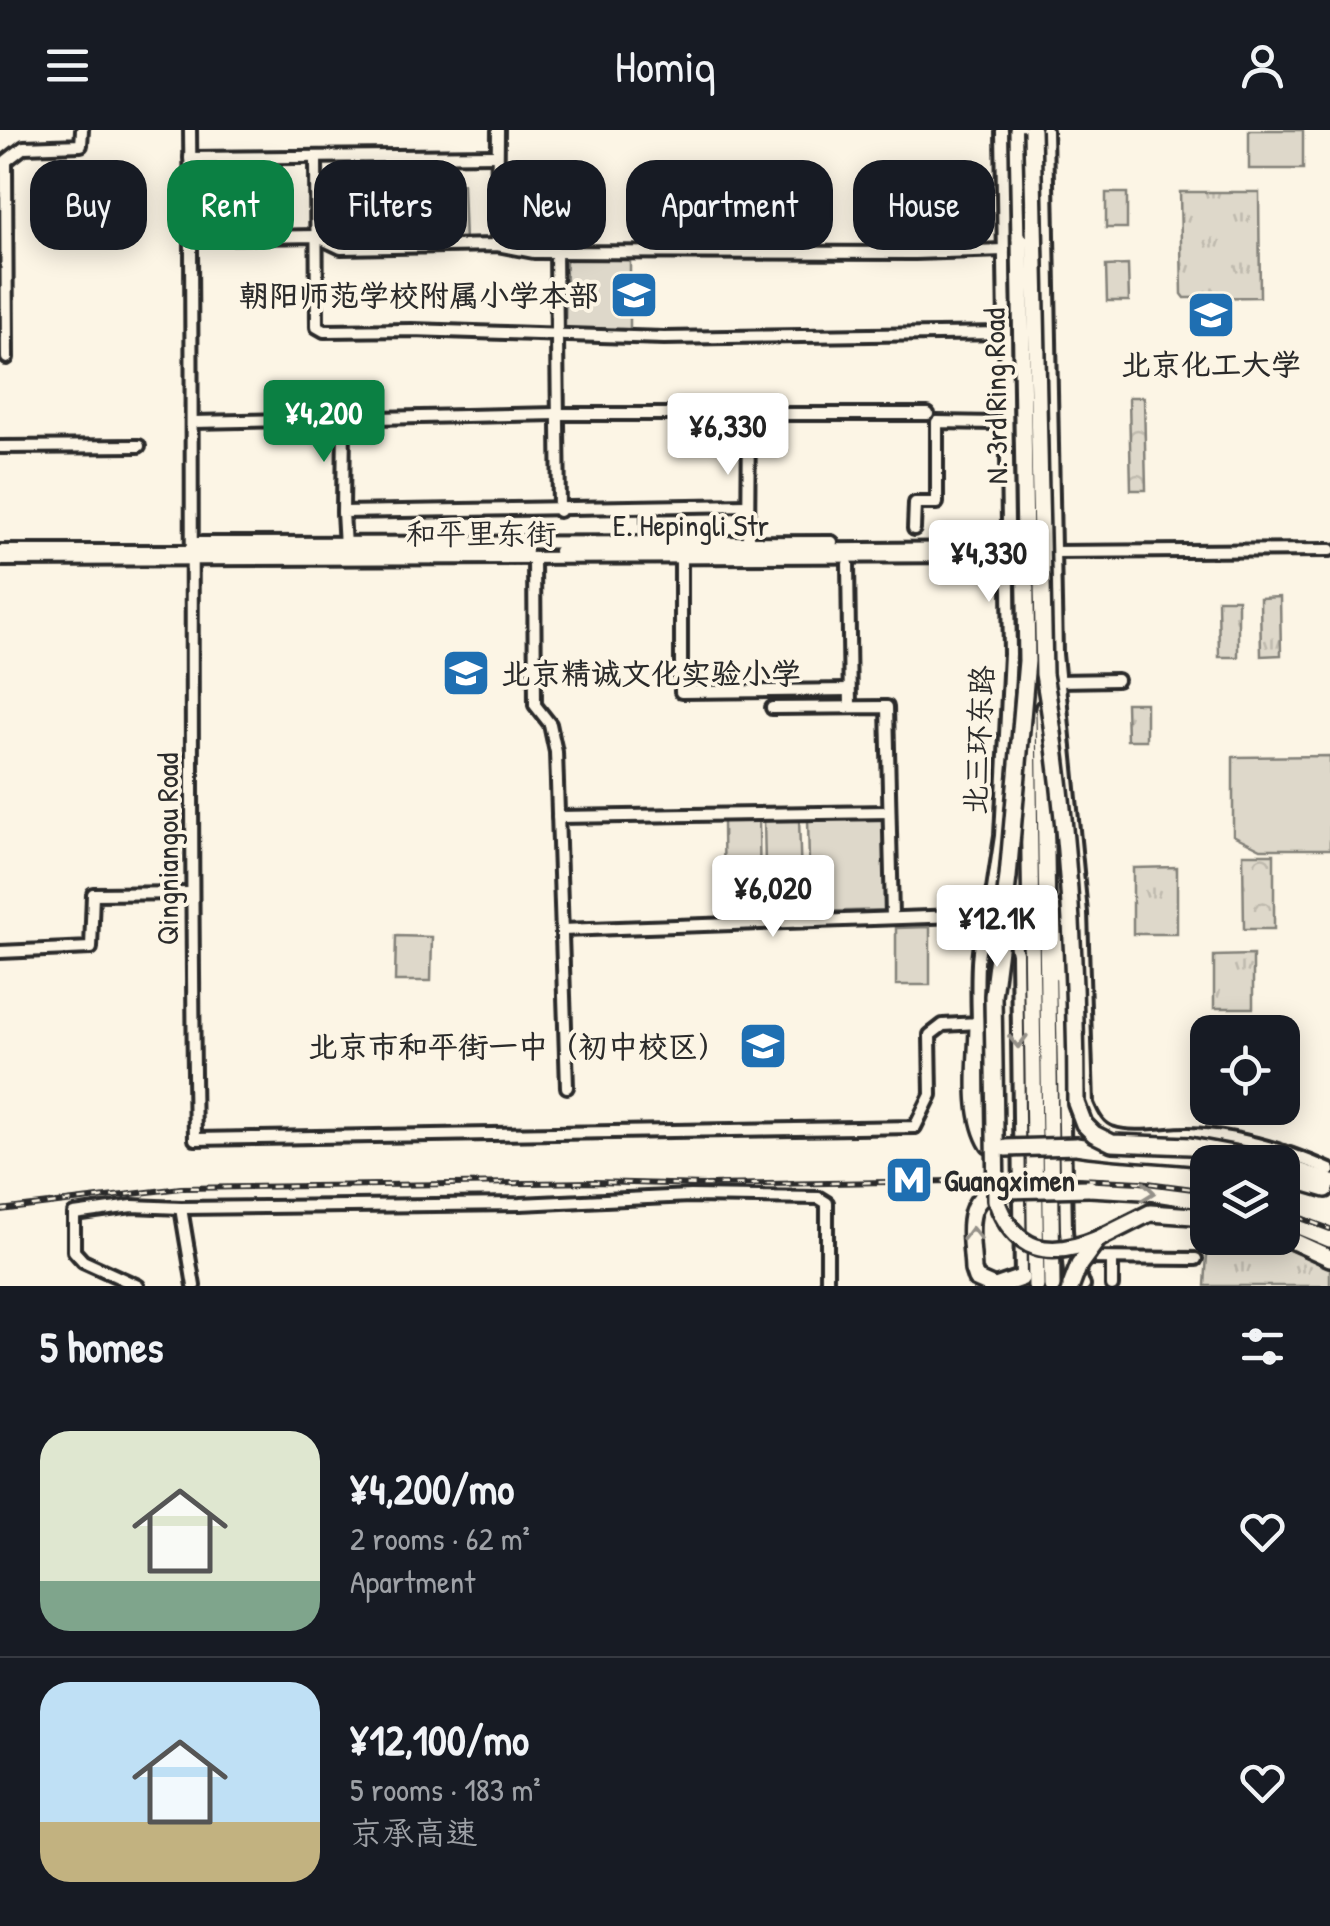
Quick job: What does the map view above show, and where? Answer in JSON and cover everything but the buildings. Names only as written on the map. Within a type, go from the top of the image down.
[{"type":"highway","name":"N. 3rd Ring Road","points":[[1018,130],[1027,661]]},
{"type":"highway","points":[[1032,130],[1051,677],[1074,922],[1076,1103],[1084,1124],[1112,1144],[1190,1146]]},
{"type":"highway","points":[[1027,661],[1032,944],[1044,1211],[1052,1286]]},
{"type":"highway","points":[[1027,661],[993,996],[996,1200],[1013,1233],[1040,1249],[1059,1251],[1098,1239],[1150,1213],[1190,1215]]},
{"type":"highway","points":[[1042,1124],[1051,677]]},
{"type":"highway","points":[[1045,884],[1056,920],[1060,973]]},
{"type":"highway","points":[[992,896],[1010,904],[1032,944]]},
{"type":"highway","points":[[978,1023],[979,1109],[982,1134],[989,1145],[1190,1154]]},
{"type":"highway","points":[[1300,1171],[1330,1182]]},
{"type":"highway","points":[[1300,1182],[1330,1191]]},
{"type":"highway","points":[[1021,1282],[995,1286],[976,1279],[972,1212],[974,1204],[986,1194],[1089,1188],[1190,1198]]},
{"type":"highway","points":[[1036,1286],[1044,1211]]},
{"type":"highway","points":[[1300,1226],[1330,1239]]},
{"type":"highway","points":[[1071,1286],[1079,1265],[1098,1239]]},
{"type":"highway","points":[[1300,1245],[1330,1258]]},
{"type":"street","points":[[7,358],[3,256],[6,161],[24,147],[82,145],[82,130]]},
{"type":"street","name":"Qingniangou Road","points":[[190,130],[190,158]]},
{"type":"street","points":[[498,130],[498,160]]},
{"type":"street","name":"北三环东路","points":[[1002,130],[1010,654],[1001,836],[992,896],[998,914],[1013,934],[1017,953],[1021,1282]]},
{"type":"street","points":[[1046,130],[1056,654],[1051,677],[1081,913],[1085,1094],[1091,1114],[1104,1130],[1131,1137],[1186,1134],[1244,1140],[1298,1155],[1330,1170]]},
{"type":"street","points":[[190,158],[498,155]]},
{"type":"street","points":[[537,250],[915,253],[1048,247]]},
{"type":"street","name":"Qingniangou Road","points":[[191,250],[194,552],[190,893],[195,1139],[915,1127],[932,1095],[930,1035],[943,1025],[978,1023]]},
{"type":"street","points":[[316,250],[317,327],[324,331],[664,338],[1005,333]]},
{"type":"street","points":[[556,252],[559,511]]},
{"type":"street","points":[[193,422],[558,414],[928,414]]},
{"type":"street","points":[[748,542],[749,414]]},
{"type":"street","points":[[344,418],[345,547]]},
{"type":"street","points":[[914,529],[914,503],[937,503],[937,422],[996,423]]},
{"type":"street","points":[[0,447],[139,446]]},
{"type":"street","points":[[344,512],[748,505]]},
{"type":"street","points":[[648,507],[648,542]]},
{"type":"street","points":[[194,552],[648,542],[889,542],[901,548]]},
{"type":"street","name":"E. Hepingli Str","points":[[345,547],[901,548],[1009,552]]},
{"type":"street","points":[[1009,552],[1330,550]]},
{"type":"street","name":"和平里东街","points":[[0,551],[681,557]]},
{"type":"street","name":"和平里东街","points":[[0,560],[194,552]]},
{"type":"street","name":"E. Hepingli Str","points":[[681,557],[1009,552]]},
{"type":"street","points":[[681,557],[681,692],[849,690]]},
{"type":"street","points":[[534,558],[536,706],[550,724],[556,752],[568,1087]]},
{"type":"street","points":[[848,564],[850,708]]},
{"type":"street","points":[[1009,576],[1054,574]]},
{"type":"street","points":[[1010,654],[1056,654]]},
{"type":"street","points":[[1051,677],[1118,680]]},
{"type":"street","points":[[772,708],[887,708],[892,916]]},
{"type":"street","points":[[558,817],[890,812]]},
{"type":"street","points":[[0,952],[91,948],[94,894],[190,893]]},
{"type":"street","points":[[978,1023],[977,952],[992,896]]},
{"type":"street","points":[[1071,1286],[1066,1230],[1060,973],[1081,913]]},
{"type":"street","points":[[562,930],[998,914]]},
{"type":"street","points":[[138,1286],[83,1261],[74,1251],[74,1214],[132,1206],[520,1204],[690,1196],[819,1198],[827,1204],[827,1286]]},
{"type":"street","points":[[180,1208],[194,1286]]},
{"type":"street","points":[[1066,1230],[1084,1286]]},
{"type":"street","points":[[1072,1254],[1091,1261],[1196,1259]]},
{"type":"street","points":[[1112,1261],[1112,1286]]},
{"type":"green space","points":[[1249,130],[1303,130],[1303,169],[1249,169]]},
{"type":"green space","points":[[1180,192],[1259,192],[1260,297],[1185,298]]},
{"type":"green space","points":[[1106,193],[1127,193],[1127,228],[1106,228]]},
{"type":"green space","points":[[630,258],[630,329],[565,330],[566,260]]},
{"type":"green space","points":[[1128,265],[1129,301],[1107,301],[1106,266]]},
{"type":"green space","points":[[1129,397],[1144,397],[1146,490],[1131,490]]},
{"type":"green space","points":[[1280,597],[1281,655],[1261,656],[1260,598]]},
{"type":"green space","points":[[1218,599],[1238,599],[1238,657],[1219,657]]},
{"type":"green space","points":[[1126,703],[1146,703],[1146,740],[1127,740]]},
{"type":"green space","points":[[1330,756],[1330,849],[1261,849],[1233,835],[1233,757]]},
{"type":"green space","points":[[885,816],[887,910],[810,912],[808,818]]},
{"type":"green space","points":[[799,818],[802,913],[766,914],[764,819]]},
{"type":"green space","points":[[759,819],[760,914],[724,915],[723,820]]},
{"type":"green space","points":[[1243,854],[1274,854],[1274,929],[1244,929]]},
{"type":"green space","points":[[1177,867],[1177,934],[1133,934],[1133,868]]},
{"type":"green space","points":[[930,927],[930,985],[896,985],[896,928]]},
{"type":"green space","points":[[396,936],[432,937],[431,981],[395,981]]},
{"type":"green space","points":[[1253,955],[1253,1008],[1214,1008],[1214,956]]},
{"type":"green space","points":[[1300,1254],[1330,1268],[1330,1286],[1205,1286],[1207,1255]]},
{"type":"railway","points":[[0,1210],[181,1188],[1079,1179],[1190,1189]]},
{"type":"railway","points":[[1300,1218],[1330,1229]]},
{"type":"place","name":"朝阳师范学校附属小学本部","points":[[634,295]]},
{"type":"place","name":"北京化工大学","points":[[1211,315]]},
{"type":"place","name":"北京精诚文化实验小学","points":[[466,673]]},
{"type":"place","name":"北京市和平街一中（初中校区）","points":[[763,1046]]},
{"type":"place","name":"Guangximen","points":[[909,1180]]}]
